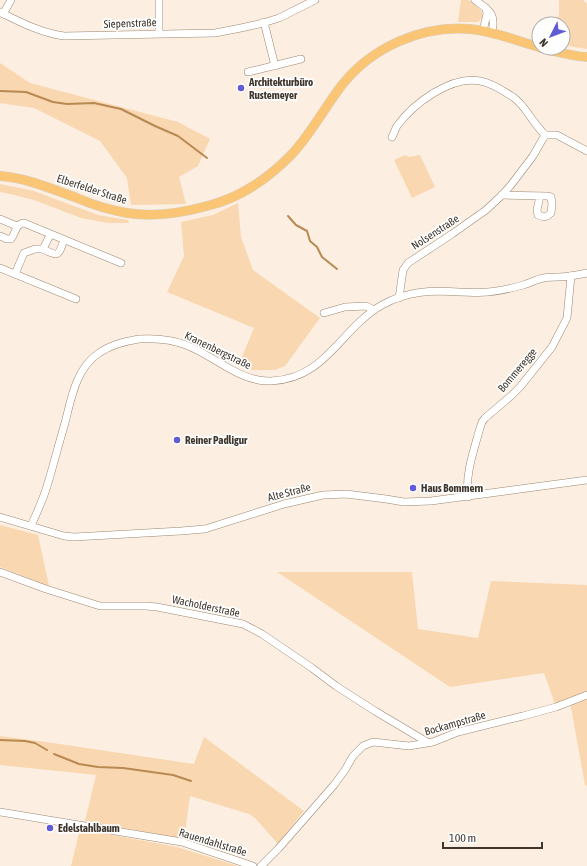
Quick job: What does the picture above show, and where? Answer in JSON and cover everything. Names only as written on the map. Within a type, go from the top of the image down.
[{"type":"main road","name":"Elberfelder Straße","points":[[0,176],[23,180],[93,204],[128,213],[173,213],[209,206],[234,196],[254,185],[274,171],[303,142],[348,78],[379,52],[399,42],[428,33],[457,29],[488,32],[531,45]]},
{"type":"main road","name":"Elberfelder Straße","points":[[571,55],[587,57]]},
{"type":"street","points":[[2,13],[11,0]]},
{"type":"street","points":[[159,0],[160,33]]},
{"type":"street","name":"Siepenstraße","points":[[2,13],[39,30],[64,36],[160,33],[206,34],[240,28],[279,18],[315,0]]},
{"type":"street","points":[[475,0],[492,14],[494,21],[488,32]]},
{"type":"street","points":[[264,22],[275,66]]},
{"type":"street","points":[[248,72],[301,60]]},
{"type":"street","points":[[392,137],[397,127],[413,109],[434,92],[455,83],[479,80],[496,87],[521,103],[535,124],[545,135],[557,135],[587,151]]},
{"type":"street","name":"Nolsenstraße","points":[[399,298],[403,270],[408,263],[481,214],[502,195],[533,156],[545,135]]},
{"type":"street","points":[[502,195],[540,196]]},
{"type":"street","points":[[0,219],[17,226]]},
{"type":"street","points":[[0,236],[7,239],[11,238],[14,236],[17,226],[24,223],[121,263]]},
{"type":"street","points":[[43,249],[50,235]]},
{"type":"street","points":[[15,274],[24,253],[35,249],[43,249],[55,255],[58,254],[64,240]]},
{"type":"street","points":[[0,268],[76,299]]},
{"type":"street","name":"Kranenbergstraße","points":[[31,526],[49,482],[76,384],[87,365],[98,353],[115,345],[129,341],[150,339],[168,340],[186,345],[202,352],[228,368],[255,380],[277,381],[292,378],[304,373],[318,364],[357,324],[374,310],[387,302],[414,293],[430,291],[488,292],[524,285],[545,278],[587,273]]},
{"type":"street","name":"Bommeregge","points":[[468,497],[468,473],[482,422],[516,392],[552,347],[567,318],[571,276]]},
{"type":"street","points":[[324,313],[345,307],[366,306],[374,310]]},
{"type":"street","name":"Alte Straße","points":[[0,518],[64,536],[74,537],[181,532],[210,528],[301,499],[323,495],[346,494],[410,502],[431,501],[587,480]]},
{"type":"street","name":"Wacholderstraße","points":[[0,572],[46,589],[100,606],[157,607],[243,624],[262,634],[336,686],[427,742]]},
{"type":"street","name":"Bockampstraße","points":[[260,866],[274,853],[334,785],[353,756],[363,746],[373,742],[409,746],[433,742],[458,732],[556,707],[587,695]]},
{"type":"street","name":"Rauendahlstraße","points":[[0,812],[182,842],[253,866]]},
{"type":"shaded area","points":[[461,0],[469,0],[480,10],[482,18],[478,22],[458,22]]},
{"type":"shaded area","points":[[559,0],[583,0],[587,4],[587,49],[571,46],[571,16],[558,16]]},
{"type":"shaded area","points":[[0,63],[30,83],[178,122],[210,139],[198,166],[179,177],[186,204],[131,205],[127,178],[100,141],[34,108],[0,103]]},
{"type":"shaded area","points":[[405,155],[409,157],[420,155],[435,187],[412,198],[394,160]]},
{"type":"shaded area","points":[[0,184],[34,191],[98,215],[128,220],[129,223],[108,223],[81,218],[34,200],[0,192]]},
{"type":"shaded area","points":[[238,203],[241,237],[253,270],[320,318],[285,366],[275,370],[252,370],[239,364],[254,328],[167,292],[184,256],[181,222],[213,215]]},
{"type":"shaded area","points":[[0,525],[38,535],[49,586],[0,567]]},
{"type":"shaded area","points":[[277,572],[412,572],[418,629],[478,638],[491,581],[587,585],[587,786],[585,785],[570,702],[556,707],[544,673],[450,687]]},
{"type":"shaded area","points":[[0,736],[194,764],[204,737],[304,811],[278,844],[255,818],[249,814],[190,796],[184,839],[85,821],[96,775],[0,765]]},
{"type":"shaded area","points":[[80,829],[177,847],[238,866],[71,866]]},
{"type":"waterway","points":[[0,91],[26,92],[53,102],[67,104],[94,103],[121,109],[178,136],[207,158]]},
{"type":"waterway","points":[[288,216],[296,225],[307,231],[310,241],[317,247],[322,257],[337,269]]},
{"type":"waterway","points":[[0,740],[35,743],[47,750]]},
{"type":"waterway","points":[[54,754],[79,764],[173,775],[191,781]]},
{"type":"place","name":"Architekturbüro Rustemeyer","points":[[241,88]]},
{"type":"place","name":"Reiner Padligur","points":[[177,440]]},
{"type":"place","name":"Haus Bommern","points":[[413,488]]},
{"type":"place","name":"Edelstahlbaum","points":[[50,828]]}]
